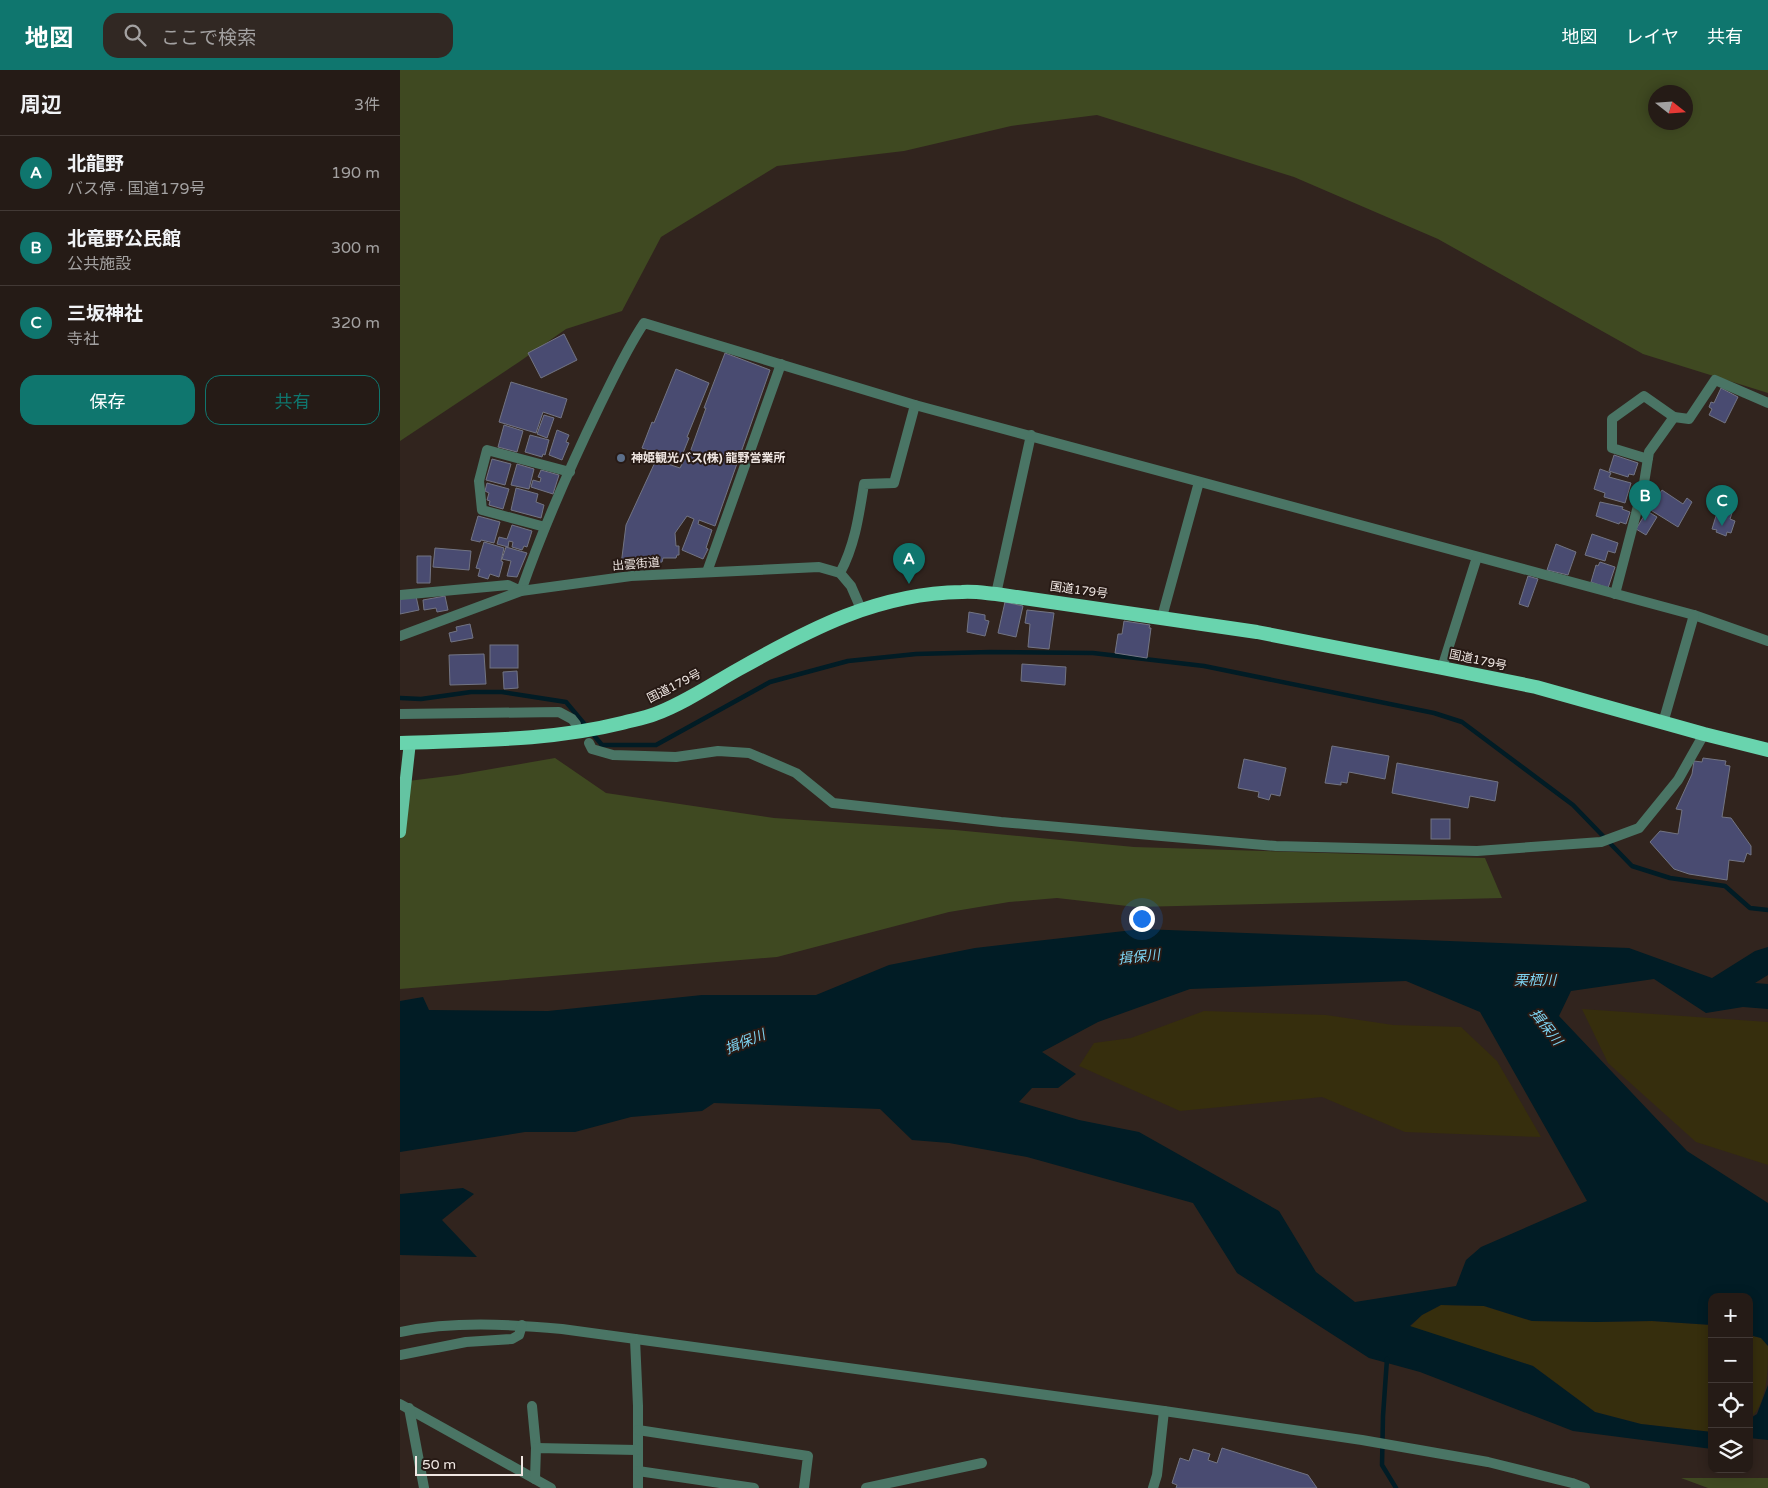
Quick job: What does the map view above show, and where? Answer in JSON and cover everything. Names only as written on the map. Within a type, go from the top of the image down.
[{"type":"highway","name":"国道179号","points":[[405,743],[557,736],[604,728],[655,714],[815,628],[861,609],[940,593],[964,592],[996,594],[1257,632],[1442,668],[1536,687],[1768,750]]},
{"type":"main road","points":[[400,832],[405,792],[405,743]]},
{"type":"street","points":[[400,594],[508,585],[521,590],[545,526],[626,352],[644,323],[915,405],[1694,615],[1768,640]]},
{"type":"street","points":[[707,572],[781,364]]},
{"type":"street","points":[[1648,459],[1612,448],[1612,419],[1644,396],[1674,417],[1689,419],[1715,380],[1768,403]]},
{"type":"street","points":[[861,609],[851,586],[840,574],[855,537],[864,484],[894,483],[915,405]]},
{"type":"street","points":[[1615,594],[1644,483],[1649,452],[1674,417]]},
{"type":"street","points":[[996,594],[1031,435]]},
{"type":"street","points":[[545,526],[482,510],[479,481],[487,450],[570,472]]},
{"type":"street","points":[[1162,617],[1199,482]]},
{"type":"street","points":[[1442,668],[1477,556]]},
{"type":"street","name":"出雲街道","points":[[400,636],[521,590],[631,576],[707,572],[819,567],[840,574]]},
{"type":"street","points":[[1663,723],[1694,615]]},
{"type":"street","points":[[400,714],[506,711],[559,712],[572,719],[576,724]]},
{"type":"street","points":[[588,743],[592,749],[613,755],[676,757],[718,751],[749,754],[796,773],[833,803],[1079,830],[1276,846],[1477,851],[1601,842],[1638,828],[1678,780],[1704,734]]},
{"type":"street","points":[[400,1332],[418,1328],[477,1324],[522,1325],[562,1329],[1164,1411],[1362,1440],[1488,1462],[1585,1488]]},
{"type":"street","points":[[400,1355],[466,1342],[512,1339],[519,1335],[522,1325]]},
{"type":"street","points":[[635,1339],[638,1488]]},
{"type":"street","points":[[405,1406],[551,1488]]},
{"type":"street","points":[[405,1406],[424,1488]]},
{"type":"street","points":[[532,1406],[536,1448],[535,1479]]},
{"type":"street","points":[[1153,1488],[1157,1475],[1164,1411]]},
{"type":"street","points":[[638,1430],[808,1456],[804,1488]]},
{"type":"street","points":[[536,1448],[638,1450]]},
{"type":"street","points":[[866,1488],[982,1463]]},
{"type":"street","points":[[638,1471],[754,1488]]},
{"type":"green space","points":[[400,70],[1768,70],[1768,393],[1643,354],[1438,239],[1294,177],[1097,115],[1011,126],[904,151],[777,166],[661,237],[622,311],[566,329],[400,441]]},
{"type":"green space","points":[[555,758],[606,793],[774,818],[955,830],[1134,847],[1485,858],[1502,898],[1136,907],[1057,898],[1009,902],[949,912],[777,957],[400,989],[400,782],[457,775]]},
{"type":"green space","points":[[1681,1478],[1768,1478],[1768,1488],[1708,1488]]},
{"type":"sand","points":[[1582,1009],[1768,1022],[1768,1165],[1696,1142],[1608,1063]]},
{"type":"sand","points":[[1204,1011],[1326,1015],[1393,1025],[1461,1027],[1497,1061],[1541,1137],[1405,1132],[1322,1097],[1180,1111],[1079,1066],[1094,1043],[1131,1038]]},
{"type":"sand","points":[[1441,1305],[1484,1306],[1532,1321],[1652,1321],[1708,1325],[1708,1432],[1641,1424],[1595,1412],[1533,1366],[1410,1327],[1422,1315]]},
{"type":"sand","points":[[1753,1336],[1761,1338],[1768,1346],[1766,1386],[1753,1414]]},
{"type":"water","points":[[1142,929],[1629,948],[1712,978],[1755,951],[1768,947],[1768,975],[1755,983],[1768,984],[1768,1009],[1743,1007],[1706,1013],[1654,979],[1571,991],[1559,1016],[1687,1151],[1768,1203],[1768,1346],[1761,1338],[1753,1336],[1753,1293],[1708,1293],[1708,1325],[1652,1321],[1532,1321],[1484,1306],[1441,1305],[1422,1315],[1410,1326],[1533,1366],[1595,1412],[1641,1424],[1708,1432],[1708,1448],[1573,1431],[1420,1372],[1369,1358],[1237,1273],[1193,1203],[1027,1157],[949,1143],[912,1140],[880,1109],[714,1103],[702,1111],[631,1117],[575,1132],[525,1132],[400,1152],[400,1001],[423,997],[429,1010],[548,1011],[702,995],[816,995],[889,965],[975,948]],"holes":[[[1406,981],[1480,1012],[1587,1201],[1481,1247],[1466,1260],[1456,1286],[1355,1302],[1316,1272],[1279,1211],[1139,1132],[1079,1120],[1019,1102],[1032,1088],[1058,1088],[1076,1074],[1042,1052],[1098,1022],[1190,989]]]},
{"type":"water","points":[[463,1188],[474,1194],[442,1220],[477,1257],[400,1255],[400,1194]]},
{"type":"water","points":[[1768,1385],[1768,1440],[1753,1438],[1753,1416],[1757,1414]]},
{"type":"building","points":[[564,334],[577,360],[541,378],[528,353]]},
{"type":"building","points":[[725,353],[770,370],[715,526],[699,520],[698,524],[712,530],[706,548],[708,549],[703,559],[682,550],[694,519],[687,516],[675,533],[676,546],[679,546],[679,555],[676,558],[663,558],[662,562],[621,565],[626,525],[656,460],[680,468],[687,454],[689,455]]},
{"type":"building","points":[[676,369],[709,383],[687,437],[689,438],[679,463],[642,448]]},
{"type":"building","points":[[511,382],[567,399],[561,418],[543,412],[536,433],[499,422]]},
{"type":"building","points":[[1721,388],[1738,397],[1725,423],[1709,415],[1712,409],[1709,407],[1711,402],[1714,403]]},
{"type":"building","points":[[544,415],[554,418],[547,438],[537,434]]},
{"type":"building","points":[[504,425],[523,431],[517,452],[498,447]]},
{"type":"building","points":[[557,430],[569,435],[566,442],[569,443],[562,460],[549,455]]},
{"type":"building","points":[[530,435],[549,440],[545,455],[543,454],[542,457],[525,452]]},
{"type":"building","points":[[1614,455],[1638,463],[1634,475],[1629,474],[1628,477],[1609,471]]},
{"type":"building","points":[[492,459],[511,464],[505,485],[486,480]]},
{"type":"building","points":[[517,464],[534,469],[529,489],[511,485]]},
{"type":"building","points":[[1600,469],[1611,473],[1609,477],[1631,483],[1625,503],[1604,497],[1605,493],[1594,489]]},
{"type":"building","points":[[541,470],[559,475],[553,494],[531,487],[533,480],[540,482],[541,478],[538,477]]},
{"type":"building","points":[[487,483],[509,489],[503,509],[489,505],[490,501],[487,500],[489,493],[485,491]]},
{"type":"building","points":[[516,488],[538,494],[536,502],[544,505],[541,518],[511,510]]},
{"type":"building","points":[[1662,490],[1683,504],[1687,498],[1692,502],[1678,527],[1649,509]]},
{"type":"building","points":[[1600,502],[1623,507],[1622,509],[1630,512],[1626,524],[1620,522],[1619,524],[1596,516]]},
{"type":"building","points":[[1721,510],[1732,513],[1730,519],[1735,521],[1731,533],[1727,532],[1726,536],[1712,529],[1716,516],[1718,517]]},
{"type":"building","points":[[1647,511],[1657,517],[1646,535],[1636,529]]},
{"type":"building","points":[[478,516],[500,522],[494,543],[471,540]]},
{"type":"building","points":[[512,525],[532,531],[527,547],[524,546],[522,550],[512,547],[513,542],[509,541],[508,547],[497,544],[499,537],[507,539]]},
{"type":"building","points":[[1592,534],[1618,543],[1615,553],[1608,551],[1605,561],[1585,555]]},
{"type":"building","points":[[484,542],[504,548],[499,577],[490,574],[488,579],[478,576],[480,569],[476,568]]},
{"type":"building","points":[[1556,544],[1576,552],[1568,575],[1547,570]]},
{"type":"building","points":[[506,547],[527,553],[517,577],[507,576],[511,561],[502,559]]},
{"type":"building","points":[[435,548],[471,551],[469,570],[433,567]]},
{"type":"building","points":[[417,556],[431,556],[430,583],[417,583]]},
{"type":"building","points":[[1600,562],[1615,567],[1608,588],[1591,582],[1596,565],[1598,566]]},
{"type":"building","points":[[1528,576],[1538,579],[1528,607],[1519,604]]},
{"type":"building","points":[[416,596],[419,610],[400,614],[400,599]]},
{"type":"building","points":[[445,596],[448,610],[437,612],[436,608],[424,610],[423,600]]},
{"type":"building","points":[[1005,602],[1023,606],[1016,637],[998,633]]},
{"type":"building","points":[[1027,610],[1054,613],[1049,649],[1028,647],[1030,624],[1025,623]]},
{"type":"building","points":[[969,612],[985,615],[985,620],[989,621],[985,636],[967,632]]},
{"type":"building","points":[[1124,621],[1150,625],[1147,658],[1115,653],[1118,634],[1122,634]]},
{"type":"building","points":[[470,624],[473,638],[451,642],[449,633],[457,631],[456,627]]},
{"type":"building","points":[[490,645],[518,645],[518,668],[490,668]]},
{"type":"building","points":[[484,654],[486,684],[450,685],[449,655]]},
{"type":"building","points":[[1022,664],[1066,667],[1065,685],[1021,681]]},
{"type":"building","points":[[517,671],[518,688],[504,689],[503,672]]},
{"type":"building","points":[[1332,746],[1389,756],[1385,779],[1349,772],[1347,783],[1341,782],[1341,785],[1325,783]]},
{"type":"building","points":[[1703,758],[1726,761],[1725,765],[1730,766],[1722,817],[1731,818],[1751,846],[1751,855],[1747,853],[1744,862],[1729,860],[1727,880],[1689,874],[1674,869],[1650,842],[1660,831],[1678,834],[1682,810],[1676,809],[1692,774],[1694,761],[1702,762]]},
{"type":"building","points":[[1244,759],[1286,768],[1280,796],[1271,794],[1269,800],[1258,797],[1259,792],[1238,788]]},
{"type":"building","points":[[1397,763],[1498,782],[1495,801],[1470,796],[1468,808],[1392,793]]},
{"type":"building","points":[[1431,819],[1450,819],[1450,839],[1431,839]]},
{"type":"building","points":[[1222,1448],[1308,1475],[1317,1488],[1176,1488],[1177,1485],[1172,1483],[1180,1458],[1189,1461],[1193,1449],[1210,1454],[1208,1460],[1217,1463]]},
{"type":"waterway","points":[[400,698],[421,699],[471,692],[502,692],[566,702],[602,745],[656,745],[770,682],[848,661],[916,654],[990,652],[1093,653],[1204,666],[1434,713],[1462,722],[1573,805],[1632,866],[1670,878],[1725,886],[1750,908],[1768,910]]},
{"type":"waterway","points":[[1387,1359],[1382,1465],[1396,1488]]},
{"type":"place","name":"神姫観光バス(株) 龍野営業所","points":[[621,458]]},
{"type":"place","name":"北竜野公民館","points":[[1645,521]]},
{"type":"place","name":"三坂神社","points":[[1722,526]]},
{"type":"place","name":"北龍野","points":[[909,584]]},
{"type":"water label","name":"揖保川","points":[[1139,957]]},
{"type":"water label","name":"栗栖川","points":[[1535,980]]},
{"type":"water label","name":"揖保川","points":[[1546,1027]]},
{"type":"water label","name":"揖保川","points":[[745,1042]]}]
